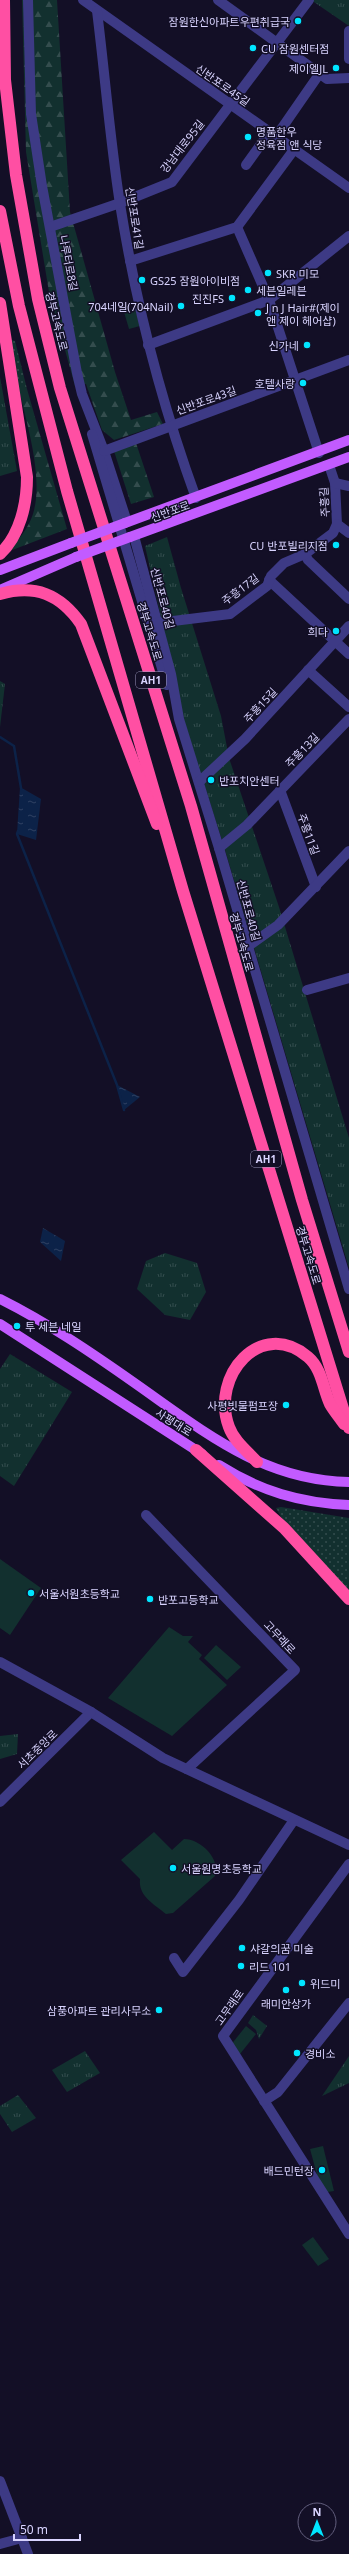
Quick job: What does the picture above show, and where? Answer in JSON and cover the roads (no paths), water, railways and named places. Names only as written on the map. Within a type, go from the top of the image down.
[{"type":"highway","name":"경부고속도로","points":[[4,0],[5,80],[17,181],[38,299],[60,388],[191,806],[300,1192],[349,1352]]},
{"type":"highway","name":"경부고속도로","points":[[0,211],[19,306],[48,423],[183,891],[349,1429]]},
{"type":"highway","points":[[0,303],[27,477],[26,497],[21,516],[14,535],[0,554]]},
{"type":"highway","points":[[0,594],[25,589],[40,591],[61,603],[81,624],[183,891]]},
{"type":"highway","points":[[257,1462],[236,1439],[229,1428],[225,1402],[226,1384],[232,1371],[242,1359],[260,1347],[271,1345],[285,1346],[310,1359],[321,1378],[331,1405],[349,1429]]},
{"type":"highway","points":[[196,1450],[284,1528],[349,1599]]},
{"type":"main road","name":"신반포로","points":[[0,570],[319,453],[349,440]]},
{"type":"main road","name":"신반포로","points":[[0,590],[76,557],[349,457]]},
{"type":"main road","points":[[0,1299],[66,1336],[216,1439],[257,1462],[305,1478],[349,1482]]},
{"type":"main road","name":"사평대로","points":[[0,1324],[237,1477],[268,1492],[307,1502],[349,1505]]},
{"type":"street","name":"나루터로8길","points":[[28,0],[31,114],[50,227],[82,394],[88,404],[104,450],[126,523]]},
{"type":"street","name":"신반포로45길","points":[[83,0],[230,104],[293,151],[349,188]]},
{"type":"street","points":[[218,0],[328,79],[349,78]]},
{"type":"street","name":"강남대로95길","points":[[50,227],[120,203],[172,182],[309,0]]},
{"type":"street","name":"신반포로41길","points":[[97,11],[120,203],[130,261],[148,345],[170,425],[196,498]]},
{"type":"street","points":[[349,33],[349,59]]},
{"type":"street","points":[[246,165],[272,135],[320,74]]},
{"type":"street","points":[[130,261],[237,227],[293,151]]},
{"type":"street","points":[[237,227],[269,300],[319,453]]},
{"type":"street","points":[[148,345],[269,300],[349,236]]},
{"type":"street","points":[[295,380],[349,360]]},
{"type":"street","name":"신반포로43길","points":[[170,425],[295,380]]},
{"type":"street","points":[[88,404],[88,421],[116,517],[179,719]]},
{"type":"street","points":[[104,450],[170,425]]},
{"type":"street","name":"주흥길","points":[[329,465],[335,483],[337,524],[349,533]]},
{"type":"street","points":[[335,483],[349,486]]},
{"type":"street","name":"주흥17길","points":[[157,622],[230,614],[267,586],[284,563],[305,554],[333,532],[337,524]]},
{"type":"street","name":"신반포로40길","points":[[132,536],[171,674],[179,719],[346,1270],[349,1289]]},
{"type":"street","points":[[305,554],[308,560],[349,599]]},
{"type":"street","points":[[270,580],[349,654]]},
{"type":"street","name":"주흥15길","points":[[199,782],[245,739],[349,626]]},
{"type":"street","points":[[308,670],[349,707]]},
{"type":"street","name":"주흥13길","points":[[219,848],[247,825],[349,719]]},
{"type":"street","name":"주흥11길","points":[[280,790],[316,887]]},
{"type":"street","points":[[247,947],[278,925],[349,851]]},
{"type":"street","points":[[307,990],[349,978]]},
{"type":"street","name":"고무래로","points":[[146,1515],[295,1670],[187,1769]]},
{"type":"street","points":[[0,1662],[91,1712],[163,1758],[349,1845]]},
{"type":"street","name":"서초중앙로","points":[[0,1802],[91,1712]]},
{"type":"street","points":[[174,1958],[184,1972],[239,1900],[294,1820]]},
{"type":"street","name":"고무래로","points":[[264,2101],[223,2036],[349,1864]]},
{"type":"street","points":[[349,2003],[278,2092],[264,2101],[349,2234]]},
{"type":"street","points":[[0,2481],[28,2554]]},
{"type":"street","points":[[0,2544],[22,2538]]},
{"type":"water","points":[[20,787],[41,799],[36,840],[17,834]]},
{"type":"water","points":[[117,1085],[140,1097],[124,1110]]},
{"type":"water","points":[[43,1228],[65,1241],[61,1261],[40,1242]]},
{"type":"waterway","points":[[0,737],[14,746],[21,788]]},
{"type":"waterway","points":[[18,831],[17,834],[117,1085],[124,1110]]},
{"type":"place","name":"잠원한신아파트우편취급국","points":[[298,21]]},
{"type":"place","name":"CU 잠원센터점","points":[[253,48]]},
{"type":"place","name":"제이엘JL","points":[[336,68]]},
{"type":"place","name":"명품한우 정육점 앤 식당","points":[[248,137]]},
{"type":"place","name":"SKR 미모","points":[[268,273]]},
{"type":"place","name":"GS25 잠원아이비점","points":[[142,280]]},
{"type":"place","name":"세븐일레븐","points":[[248,290]]},
{"type":"place","name":"진진FS","points":[[232,298]]},
{"type":"place","name":"704네일(704Nail)","points":[[181,306]]},
{"type":"place","name":"J n J Hair#(제이 앤 제이 헤어샵)","points":[[258,313]]},
{"type":"place","name":"신가네","points":[[307,345]]},
{"type":"place","name":"호텔사랑","points":[[303,383]]},
{"type":"place","name":"CU 반포빌리지점","points":[[336,545]]},
{"type":"place","name":"희다","points":[[336,631]]},
{"type":"place","name":"반포치안센터","points":[[211,780]]},
{"type":"place","name":"투 세븐 네일","points":[[17,1326]]},
{"type":"place","name":"사평빗물펌프장","points":[[286,1405]]},
{"type":"place","name":"서울서원초등학교","points":[[31,1593]]},
{"type":"place","name":"반포고등학교","points":[[150,1599]]},
{"type":"place","name":"서울원명초등학교","points":[[173,1868]]},
{"type":"place","name":"샤갈의꿈 미술","points":[[242,1948]]},
{"type":"place","name":"리드 101","points":[[241,1966]]},
{"type":"place","name":"위드미","points":[[302,1983]]},
{"type":"place","name":"래미안상가","points":[[286,1990]]},
{"type":"place","name":"삼풍아파트 관리사무소","points":[[159,2010]]},
{"type":"place","name":"경비소","points":[[297,2053]]},
{"type":"place","name":"배드민턴장","points":[[322,2170]]}]
